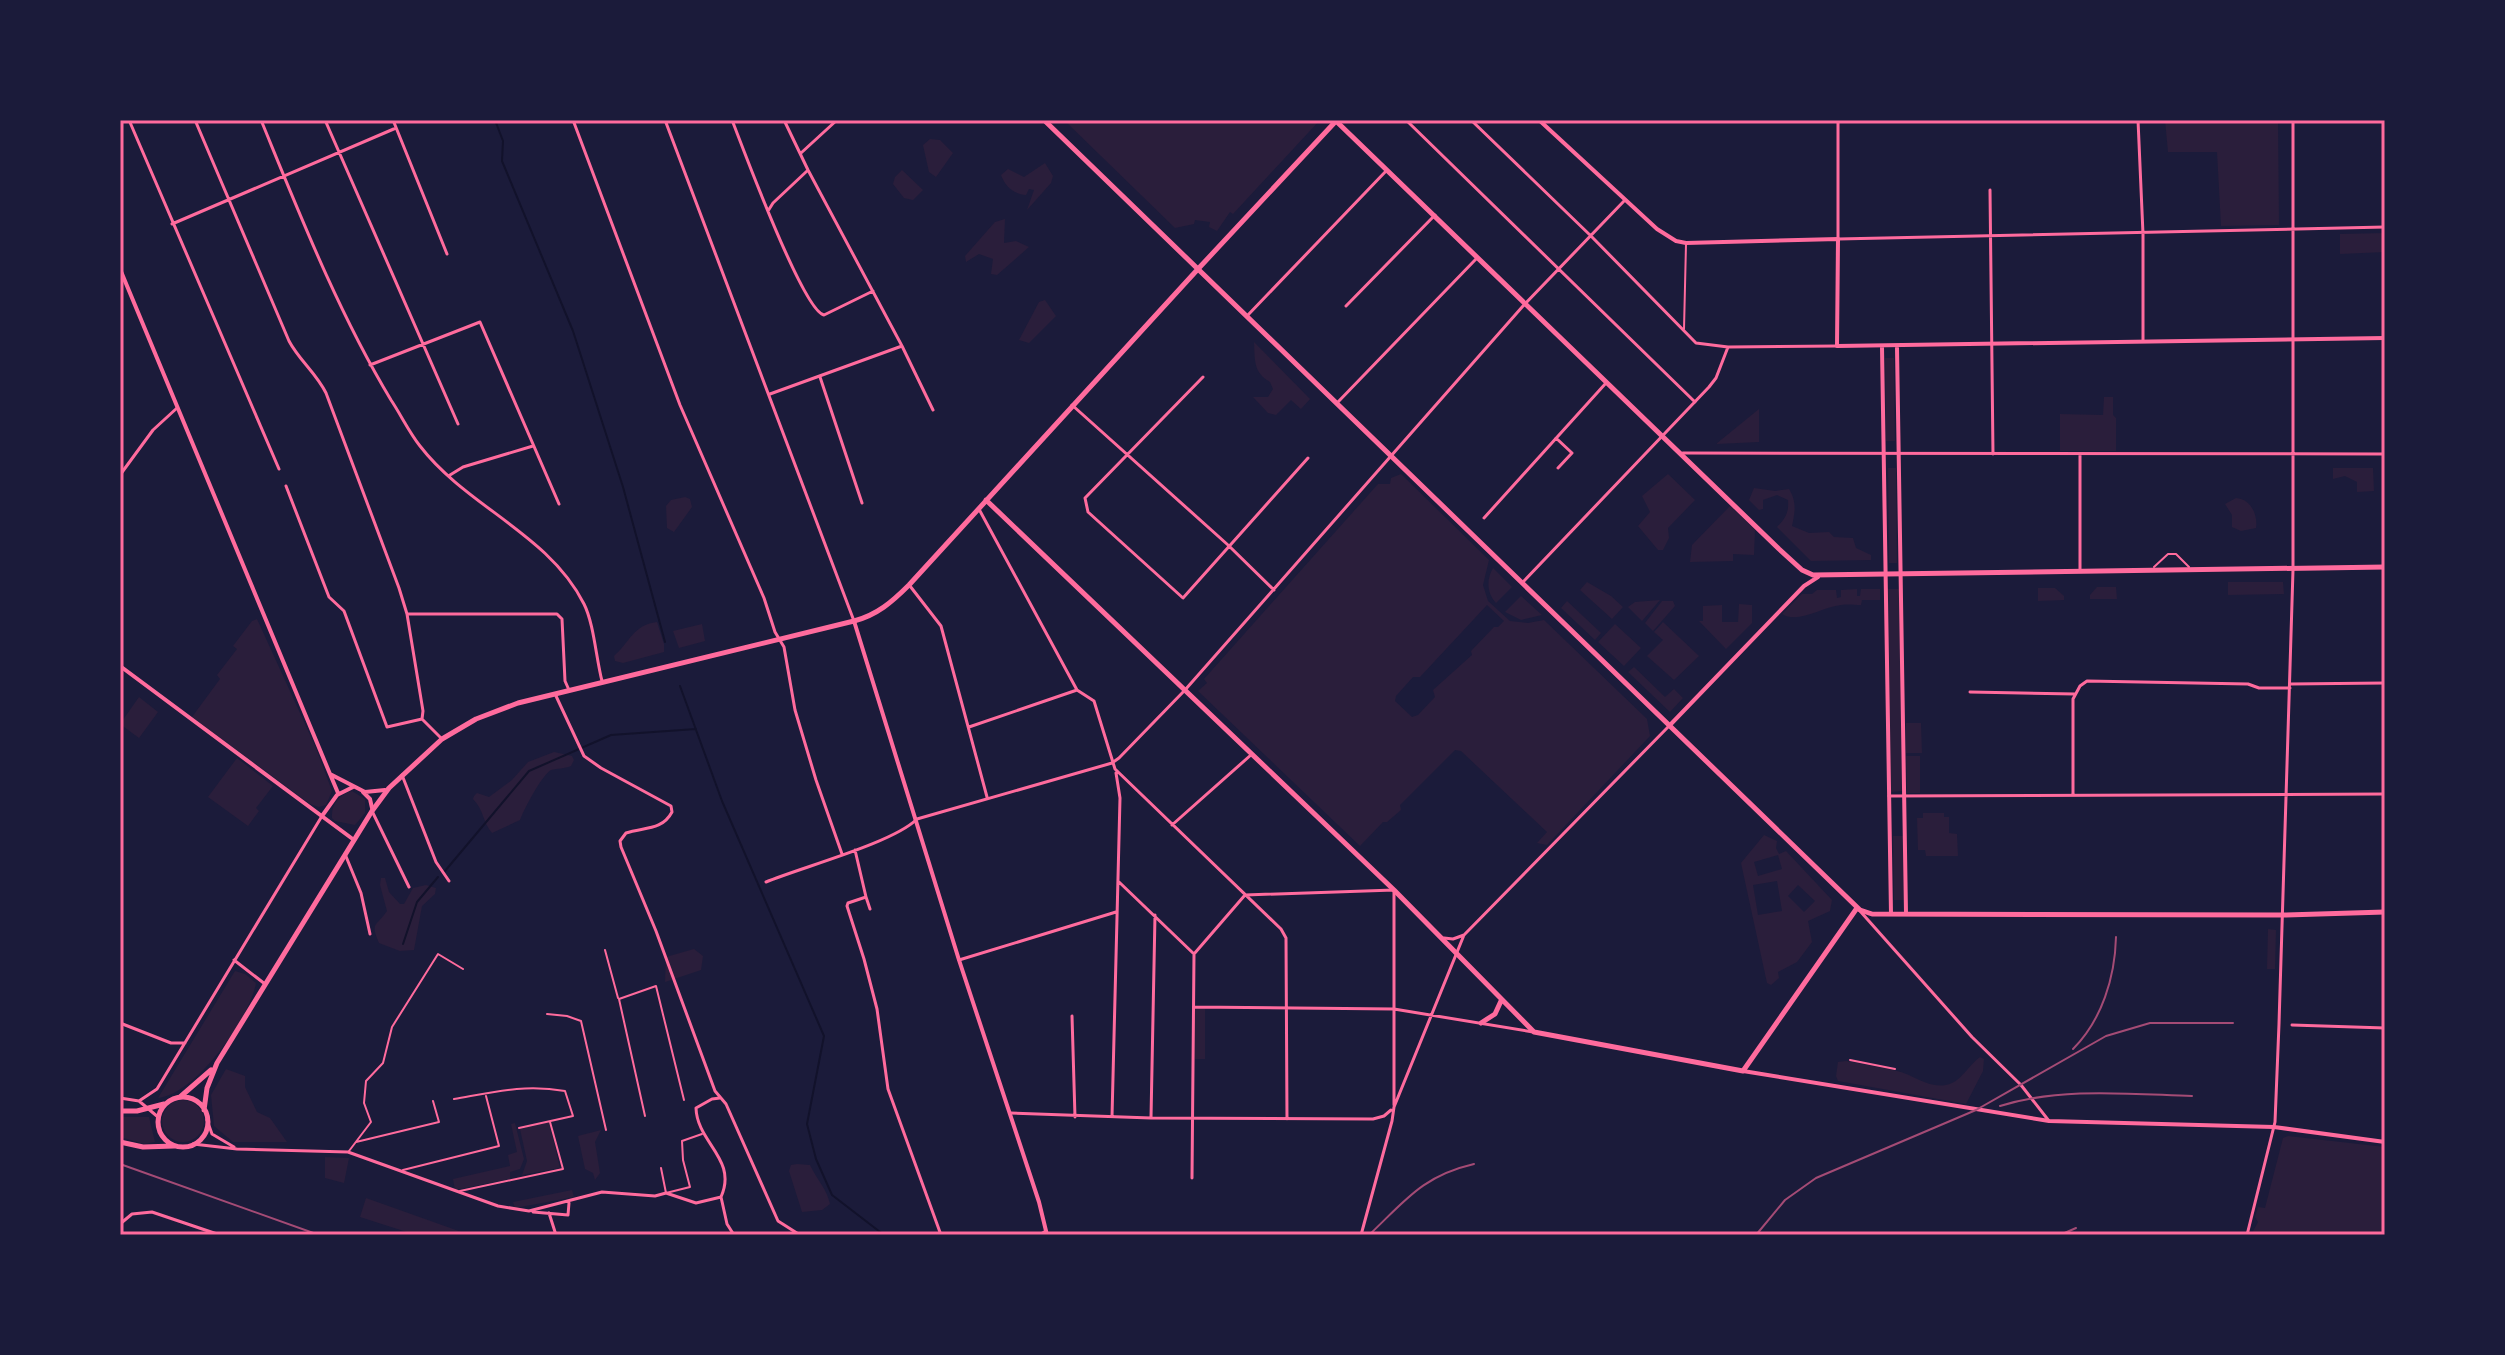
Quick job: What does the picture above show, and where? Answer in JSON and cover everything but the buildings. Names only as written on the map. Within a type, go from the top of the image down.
[{"type":"main road","points":[[1044,120],[1671,724],[1857,908],[1869,913],[1891,914],[2284,915],[2385,912]]},
{"type":"main road","points":[[204,1110],[207,1088],[217,1063],[372,811],[402,775],[442,739],[463,725],[499,710],[854,621],[875,613],[891,602],[1337,121],[1802,570],[1818,577],[2385,567]]},
{"type":"main road","points":[[986,500],[1394,890],[1534,1032],[1743,1071],[1857,908]]},
{"type":"main road","points":[[1481,1023],[1495,1014],[1502,1000]]},
{"type":"main road","points":[[120,1111],[147,1109],[180,1097],[217,1063]]},
{"type":"main road","points":[[120,1142],[143,1147],[193,1144],[204,1134],[207,1120],[197,1101],[180,1097]]},
{"type":"main road","points":[[165,1104],[158,1117],[160,1131],[170,1143],[176,1145]]},
{"type":"street","points":[[129,120],[279,469]]},
{"type":"street","points":[[195,120],[289,341],[326,393],[407,614],[422,719]]},
{"type":"street","points":[[261,120],[332,286],[370,365],[418,444],[450,475],[548,554],[572,584],[586,606],[602,682]]},
{"type":"street","points":[[325,120],[458,424]]},
{"type":"street","points":[[393,120],[447,254]]},
{"type":"street","points":[[573,120],[680,405],[784,647],[795,710],[842,854]]},
{"type":"street","points":[[665,120],[854,621],[1010,1113],[1046,1233],[1039,1235]]},
{"type":"street","points":[[732,120],[797,278],[819,315],[873,291]]},
{"type":"street","points":[[784,120],[933,410]]},
{"type":"street","points":[[801,153],[837,120]]},
{"type":"street","points":[[1406,120],[1695,402]]},
{"type":"street","points":[[1471,120],[1696,343],[1728,347],[1897,347],[2385,338]]},
{"type":"street","points":[[1539,120],[1666,236],[1686,243],[2385,227]]},
{"type":"street","points":[[1837,346],[1838,120]]},
{"type":"street","points":[[2138,120],[2143,234],[2143,341]]},
{"type":"street","points":[[2247,1235],[2274,1127],[2284,915],[2293,570],[2293,120]]},
{"type":"street","points":[[172,224],[396,128]]},
{"type":"street","points":[[768,211],[808,170]]},
{"type":"street","points":[[1247,316],[1387,170]]},
{"type":"street","points":[[1990,190],[1993,454]]},
{"type":"street","points":[[766,882],[855,850],[908,827],[917,819],[1112,763],[1185,690],[1527,303],[1625,200]]},
{"type":"street","points":[[1346,306],[1435,215]]},
{"type":"street","points":[[1337,403],[1478,256]]},
{"type":"street","points":[[120,269],[338,793]]},
{"type":"street","points":[[370,365],[480,322],[559,504]]},
{"type":"street","points":[[770,394],[902,346]]},
{"type":"street","points":[[1523,582],[1716,378],[1728,347]]},
{"type":"street","points":[[1882,347],[1891,914]]},
{"type":"street","points":[[1897,347],[1906,913]]},
{"type":"street","points":[[820,377],[862,503]]},
{"type":"street","points":[[1203,377],[1085,498],[1088,512],[1183,598],[1308,458]]},
{"type":"street","points":[[1484,518],[1606,383]]},
{"type":"street","points":[[1072,405],[1274,590]]},
{"type":"street","points":[[120,475],[153,430],[177,408]]},
{"type":"street","points":[[1556,438],[1572,453],[1558,468]]},
{"type":"street","points":[[450,475],[463,467],[534,446]]},
{"type":"street","points":[[1679,453],[2385,454]]},
{"type":"street","points":[[2080,454],[2080,573]]},
{"type":"street","points":[[286,486],[329,597],[344,611],[387,727],[422,719]]},
{"type":"street","points":[[978,508],[1077,690],[1094,701],[1120,790],[1112,1117]]},
{"type":"street","points":[[1010,1113],[1193,1119],[1379,1118],[1394,1107],[1464,935],[1804,586],[1818,577]]},
{"type":"street","points":[[909,585],[941,626],[987,797]]},
{"type":"street","points":[[407,614],[557,614],[562,619],[565,681],[569,690]]},
{"type":"street","points":[[120,666],[354,840]]},
{"type":"street","points":[[2073,795],[2073,704],[2075,694],[2087,681],[2248,684],[2259,688],[2385,683]]},
{"type":"street","points":[[969,727],[1077,690]]},
{"type":"street","points":[[1970,692],[2075,694]]},
{"type":"street","points":[[555,694],[581,752],[601,768],[671,806],[672,812],[664,822],[644,831],[629,831],[620,841],[712,1084],[726,1104],[778,1221],[800,1235]]},
{"type":"street","points":[[422,719],[442,739]]},
{"type":"street","points":[[1172,825],[1252,754]]},
{"type":"street","points":[[1115,769],[1273,920],[1286,938],[1287,1119]]},
{"type":"street","points":[[330,774],[356,787],[371,801],[372,811],[409,887]]},
{"type":"street","points":[[402,775],[436,862],[449,881]]},
{"type":"street","points":[[139,1101],[157,1089],[322,816],[338,793],[356,787]]},
{"type":"street","points":[[362,791],[373,793],[388,790]]},
{"type":"street","points":[[1889,796],[2385,794]]},
{"type":"street","points":[[1890,822],[1897,827],[1905,823]]},
{"type":"street","points":[[855,850],[870,909]]},
{"type":"street","points":[[345,854],[361,893],[370,934]]},
{"type":"street","points":[[1118,881],[1194,954]]},
{"type":"street","points":[[1192,1178],[1194,954],[1245,895],[1394,890],[1394,1107],[1361,1235]]},
{"type":"street","points":[[866,897],[847,906],[877,1009],[884,1075],[941,1235]]},
{"type":"street","points":[[1857,908],[1972,1037],[2027,1092],[2049,1121]]},
{"type":"street","points":[[959,960],[1116,912]]},
{"type":"street","points":[[1151,1118],[1155,915]]},
{"type":"street","points":[[1440,937],[1453,939],[1464,935]]},
{"type":"street","points":[[234,960],[265,984]]},
{"type":"street","points":[[1195,1007],[1394,1009],[1534,1032]]},
{"type":"street","points":[[1072,1016],[1075,1117]]},
{"type":"street","points":[[120,1023],[171,1043],[185,1043]]},
{"type":"street","points":[[2292,1025],[2385,1028]]},
{"type":"street","points":[[1743,1071],[2049,1121],[2274,1127],[2385,1142]]},
{"type":"street","points":[[120,1098],[139,1101],[158,1117]]},
{"type":"street","points":[[721,1098],[712,1099],[696,1108],[703,1133],[719,1155],[727,1183],[721,1197],[727,1224],[734,1235]]},
{"type":"street","points":[[207,1120],[212,1134],[237,1149]]},
{"type":"street","points":[[193,1144],[237,1149],[348,1152],[507,1209],[568,1215],[570,1208],[567,1201]]},
{"type":"street","points":[[529,1211],[602,1192],[655,1196],[666,1193],[696,1203],[721,1197]]},
{"type":"street","points":[[120,1224],[132,1214],[152,1212],[220,1235]]},
{"type":"street","points":[[549,1213],[556,1235]]},
{"type":"lane","points":[[1684,330],[1686,243]]},
{"type":"lane","points":[[2150,572],[2168,554],[2176,554],[2192,571]]},
{"type":"lane","points":[[605,950],[645,1116]]},
{"type":"lane","points":[[348,1152],[371,1122],[364,1103],[366,1081],[383,1063],[392,1027],[438,954],[463,969]]},
{"type":"lane","points":[[619,999],[656,986],[684,1100]]},
{"type":"lane","points":[[547,1014],[581,1021],[606,1130]]},
{"type":"lane","points":[[1850,1060],[1895,1069]]},
{"type":"lane","points":[[454,1099],[505,1088],[538,1087],[565,1091],[573,1116],[519,1128]]},
{"type":"lane","points":[[403,1170],[499,1146],[486,1093]]},
{"type":"lane","points":[[355,1143],[439,1122],[433,1101]]},
{"type":"lane","points":[[457,1191],[563,1169],[550,1121]]},
{"type":"lane","points":[[661,1168],[666,1193],[690,1187],[682,1141],[703,1133]]},
{"type":"shaded area","points":[[1064,120],[1320,120],[1233,214],[1230,212],[1217,231],[1209,227],[1210,222],[1195,220],[1194,224],[1175,228]]},
{"type":"shaded area","points":[[2165,120],[2278,120],[2279,225],[2221,226],[2217,152],[2168,152]]},
{"type":"shaded area","points":[[930,139],[940,140],[953,153],[936,177],[929,172],[923,145]]},
{"type":"shaded area","points":[[1045,163],[1053,176],[1051,183],[1027,210],[1034,190],[1029,189],[1026,195],[1017,193],[1007,186],[1001,175],[1008,169],[1024,177]]},
{"type":"shaded area","points":[[902,170],[923,190],[913,200],[904,198],[893,184]]},
{"type":"shaded area","points":[[1005,219],[1004,243],[1016,241],[1029,247],[997,275],[991,274],[993,259],[979,254],[966,262],[965,256],[995,222]]},
{"type":"shaded area","points":[[2385,233],[2385,252],[2340,254],[2340,234]]},
{"type":"shaded area","points":[[1045,300],[1056,316],[1029,343],[1019,340],[1039,302]]},
{"type":"shaded area","points":[[1254,342],[1310,399],[1301,409],[1291,400],[1276,415],[1268,413],[1253,397],[1268,397],[1273,389],[1258,370]]},
{"type":"shaded area","points":[[1885,358],[1894,358],[1895,441],[1886,441]]},
{"type":"shaded area","points":[[2104,397],[2113,397],[2116,451],[2060,451],[2060,414],[2103,415]]},
{"type":"shaded area","points":[[1759,409],[1759,442],[1716,444]]},
{"type":"shaded area","points":[[1888,468],[1896,468],[1897,563],[1889,563]]},
{"type":"shaded area","points":[[2333,468],[2373,468],[2374,491],[2357,492],[2357,482],[2345,476],[2333,479]]},
{"type":"shaded area","points":[[1401,474],[1489,560],[1483,585],[1488,601],[1510,621],[1528,623],[1544,620],[1647,719],[1650,736],[1547,845],[1537,843],[1547,832],[1461,751],[1455,750],[1400,805],[1401,810],[1383,822],[1360,846],[1198,691],[1207,683],[1204,679],[1378,484],[1390,484],[1391,478]],"holes":[[[1487,605],[1504,621],[1494,627],[1471,651],[1472,655],[1433,690],[1435,697],[1418,715],[1412,717],[1395,701],[1413,677],[1420,677]]]},
{"type":"shaded area","points":[[1668,474],[1695,500],[1668,528],[1669,538],[1663,550],[1658,550],[1638,526],[1650,512],[1642,496]]},
{"type":"shaded area","points":[[1754,488],[1789,489],[1795,507],[1792,526],[1809,533],[1829,532],[1834,537],[1853,538],[1856,548],[1871,555],[1871,560],[1811,561],[1777,527],[1786,515],[1788,500],[1777,495],[1763,500],[1763,509],[1759,510],[1749,500]]},
{"type":"shaded area","points":[[2236,498],[2246,501],[2252,508],[2256,528],[2241,531],[2232,527],[2232,515],[2225,504]]},
{"type":"shaded area","points":[[690,499],[692,507],[674,532],[667,528],[666,506],[671,500]]},
{"type":"shaded area","points":[[1730,506],[1755,530],[1754,555],[1733,554],[1733,561],[1690,562],[1692,545]]},
{"type":"shaded area","points":[[1493,568],[1512,587],[1496,603],[1488,586]]},
{"type":"shaded area","points":[[1587,582],[1623,607],[1612,619],[1580,590]]},
{"type":"shaded area","points":[[2228,582],[2283,582],[2284,594],[2228,595]]},
{"type":"shaded area","points":[[2097,587],[2116,587],[2117,599],[2090,599]]},
{"type":"shaded area","points":[[2038,588],[2055,588],[2064,600],[2038,601]]},
{"type":"shaded area","points":[[1857,589],[1857,596],[1860,596],[1861,589],[1880,589],[1880,600],[1862,600],[1861,605],[1834,606],[1803,616],[1788,617],[1782,614],[1802,594],[1836,590],[1837,598],[1841,597],[1841,590]]},
{"type":"shaded area","points":[[1888,589],[1899,589],[1902,791],[1891,792]]},
{"type":"shaded area","points":[[1521,596],[1542,615],[1521,620],[1505,612]]},
{"type":"shaded area","points":[[1660,600],[1642,621],[1628,607],[1635,602]]},
{"type":"shaded area","points":[[1567,601],[1601,633],[1595,640],[1561,608]]},
{"type":"shaded area","points":[[1662,601],[1673,601],[1675,606],[1653,631],[1645,623]]},
{"type":"shaded area","points":[[1739,604],[1752,605],[1752,623],[1726,649],[1699,621],[1703,621],[1703,606],[1722,605],[1722,622],[1738,622]]},
{"type":"shaded area","points":[[257,619],[316,748],[332,791],[326,805],[319,807],[310,804],[192,717],[220,679],[217,675],[237,649],[233,646],[252,621]]},
{"type":"shaded area","points":[[657,622],[664,652],[623,663],[615,661],[614,656],[637,630]]},
{"type":"shaded area","points":[[1663,622],[1699,656],[1674,680],[1647,656],[1663,640],[1654,632]]},
{"type":"shaded area","points":[[702,624],[705,641],[679,648],[673,631]]},
{"type":"shaded area","points":[[1615,624],[1641,648],[1624,666],[1598,642]]},
{"type":"shaded area","points":[[1634,667],[1665,697],[1674,689],[1683,698],[1670,712],[1628,672]]},
{"type":"shaded area","points":[[139,697],[158,712],[139,738],[120,724]]},
{"type":"shaded area","points":[[1906,723],[1921,723],[1922,753],[1906,753]]},
{"type":"shaded area","points":[[554,752],[572,756],[571,766],[547,773],[520,820],[492,833],[474,796],[477,793],[489,797],[512,780],[528,762]]},
{"type":"shaded area","points":[[1906,756],[1920,756],[1920,793],[1907,793]]},
{"type":"shaded area","points":[[237,758],[273,786],[256,808],[259,811],[248,826],[208,797]]},
{"type":"shaded area","points":[[352,791],[365,799],[365,813],[355,825],[335,821],[332,818],[334,804]]},
{"type":"shaded area","points":[[1923,813],[1944,813],[1944,817],[1949,817],[1949,833],[1957,834],[1958,856],[1926,856],[1925,850],[1918,850],[1917,818],[1923,818]]},
{"type":"shaded area","points":[[1764,835],[1777,841],[1779,854],[1786,851],[1832,900],[1830,911],[1808,921],[1812,942],[1797,962],[1778,972],[1779,978],[1771,985],[1767,983],[1741,863]],"holes":[[[1778,855],[1782,869],[1758,876],[1754,862]],[[1777,881],[1782,911],[1758,915],[1753,885]],[[1798,885],[1815,901],[1804,912],[1788,896]]]},
{"type":"shaded area","points":[[1893,836],[1903,836],[1904,900],[1894,900]]},
{"type":"shaded area","points":[[381,878],[385,878],[389,892],[400,904],[404,904],[413,888],[426,885],[436,888],[435,894],[422,906],[414,950],[400,951],[379,943],[375,928],[387,911]]},
{"type":"shaded area","points":[[2268,929],[2276,930],[2275,969],[2267,969]]},
{"type":"shaded area","points":[[694,949],[703,956],[701,970],[665,982],[666,957]]},
{"type":"shaded area","points":[[235,971],[256,983],[252,998],[232,1034],[204,1070],[188,1084],[173,1094],[158,1098]]},
{"type":"shaded area","points":[[1195,1009],[1205,1009],[1205,1059],[1195,1059]]},
{"type":"shaded area","points":[[1980,1057],[1984,1059],[1983,1071],[1966,1104],[1838,1081],[1836,1076],[1838,1062],[1846,1061],[1945,1085],[1959,1078]]},
{"type":"shaded area","points":[[226,1069],[245,1076],[245,1087],[257,1112],[270,1118],[287,1142],[233,1142],[214,1126],[211,1095]]},
{"type":"shaded area","points":[[183,1100],[198,1106],[204,1121],[198,1136],[183,1142],[168,1136],[162,1121],[168,1106]]},
{"type":"shaded area","points":[[120,1117],[149,1117],[155,1142],[144,1144],[120,1137]]},
{"type":"shaded area","points":[[549,1122],[560,1168],[522,1175],[527,1161],[520,1129]]},
{"type":"shaded area","points":[[515,1123],[524,1159],[520,1169],[510,1172],[510,1179],[455,1190],[453,1179],[510,1166],[508,1155],[517,1152],[511,1124]]},
{"type":"shaded area","points":[[601,1130],[595,1142],[600,1173],[595,1180],[593,1173],[585,1169],[578,1136]]},
{"type":"shaded area","points":[[2288,1136],[2385,1147],[2385,1235],[2251,1235],[2258,1222],[2255,1217],[2258,1207],[2265,1208],[2283,1138]]},
{"type":"shaded area","points":[[325,1157],[349,1158],[344,1183],[325,1178]]},
{"type":"shaded area","points":[[791,1165],[810,1165],[824,1189],[830,1204],[822,1210],[802,1212],[789,1171]]},
{"type":"shaded area","points":[[572,1190],[574,1197],[515,1208],[513,1202]]},
{"type":"shaded area","points":[[366,1198],[470,1235],[416,1235],[360,1217]]},
{"type":"waterway","points":[[495,120],[503,141],[502,161],[573,331],[623,487],[665,642]]},
{"type":"waterway","points":[[680,686],[722,801],[824,1036],[807,1124],[816,1159],[832,1195],[884,1235]]},
{"type":"waterway","points":[[445,871],[529,771],[611,735],[696,729]]},
{"type":"waterway","points":[[403,944],[417,902],[438,877]]},
{"type":"railway","points":[[2073,1049],[2092,1025],[2105,997],[2113,967],[2116,937]]},
{"type":"railway","points":[[1756,1235],[1785,1200],[1816,1178],[1976,1110],[2106,1036],[2150,1023],[2233,1023]]},
{"type":"railway","points":[[2000,1106],[2071,1094],[2192,1096]]},
{"type":"railway","points":[[120,1164],[319,1235]]},
{"type":"railway","points":[[1369,1235],[1427,1183],[1474,1164]]},
{"type":"railway","points":[[2060,1235],[2076,1228]]}]
